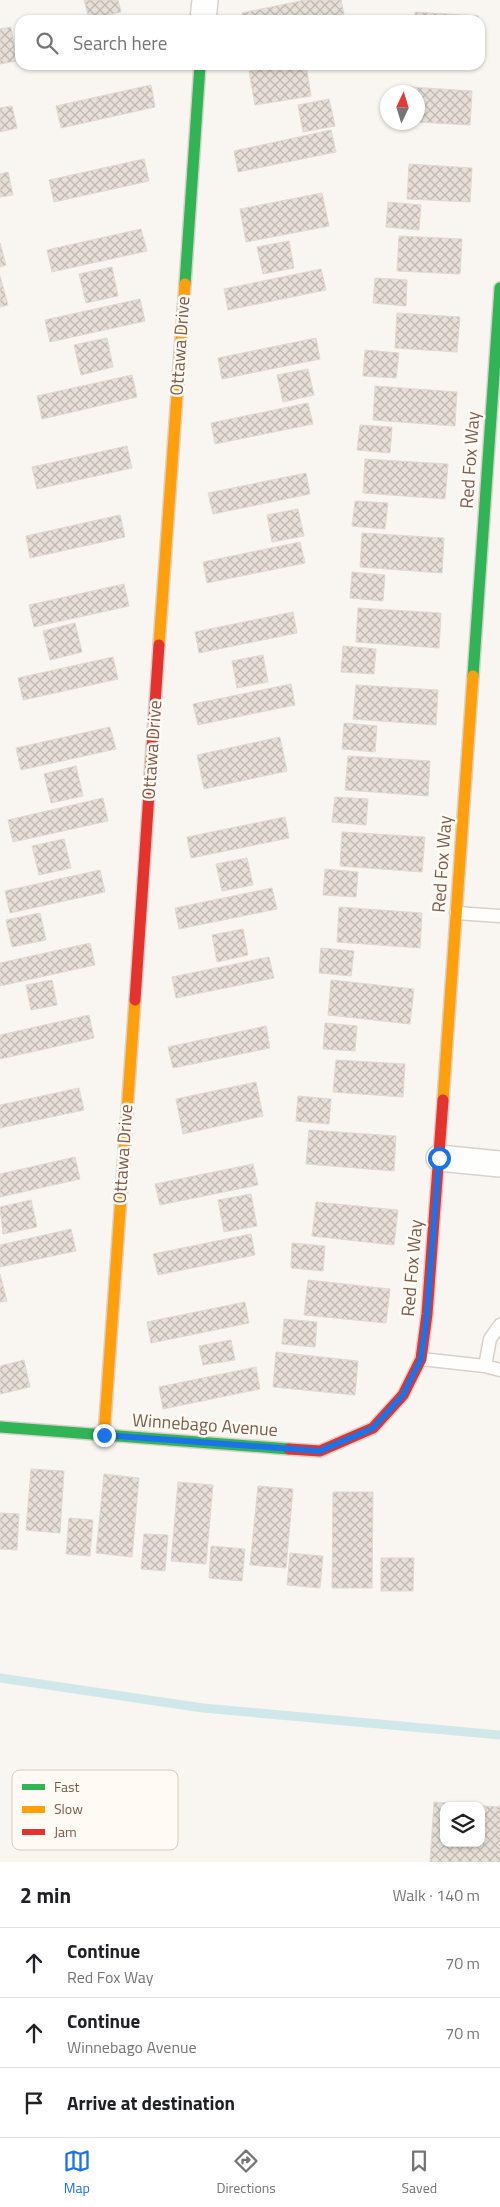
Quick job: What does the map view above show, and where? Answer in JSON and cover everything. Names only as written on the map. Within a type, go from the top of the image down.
[{"type":"street","points":[[204,15],[205,0]]},
{"type":"street","name":"Ottawa Drive","points":[[104,1435],[200,70]]},
{"type":"street","name":"Red Fox Way","points":[[373,1428],[403,1395],[421,1359],[427,1314],[500,288]]},
{"type":"street","points":[[439,1158],[500,1164]]},
{"type":"street","name":"Winnebago Avenue","points":[[0,1427],[320,1451],[373,1428]]},
{"type":"lane","points":[[456,913],[500,916]]},
{"type":"lane","points":[[485,1366],[490,1339],[500,1325]]},
{"type":"lane","points":[[421,1359],[485,1366],[500,1370]]},
{"type":"building","points":[[84,0],[118,0],[121,12],[107,15],[88,15]]},
{"type":"building","points":[[305,0],[341,0],[344,14],[242,15],[242,13]]},
{"type":"building","points":[[415,12],[462,15],[415,15]]},
{"type":"building","points":[[11,27],[15,61],[0,64],[0,29]]},
{"type":"building","points":[[307,70],[311,96],[255,105],[249,71]]},
{"type":"building","points":[[151,85],[155,107],[61,128],[56,106]]},
{"type":"building","points":[[425,88],[472,91],[470,125],[425,122]]},
{"type":"building","points":[[329,99],[335,126],[303,132],[298,105]]},
{"type":"building","points":[[12,106],[17,128],[0,132],[0,108]]},
{"type":"building","points":[[331,130],[336,152],[238,172],[234,151]]},
{"type":"building","points":[[144,159],[149,181],[54,202],[49,180]]},
{"type":"building","points":[[409,164],[472,168],[470,202],[407,199]]},
{"type":"building","points":[[8,172],[13,195],[0,197],[0,174]]},
{"type":"building","points":[[322,193],[329,226],[246,242],[240,209]]},
{"type":"building","points":[[388,202],[421,205],[419,230],[386,227]]},
{"type":"building","points":[[141,229],[147,251],[52,272],[47,250]]},
{"type":"building","points":[[399,236],[462,239],[460,274],[397,271]]},
{"type":"building","points":[[289,241],[294,268],[263,274],[257,247]]},
{"type":"building","points":[[0,243],[6,265],[0,267]]},
{"type":"building","points":[[112,267],[118,296],[86,303],[79,274]]},
{"type":"building","points":[[321,269],[326,290],[228,310],[224,289]]},
{"type":"building","points":[[0,276],[8,305],[0,307]]},
{"type":"building","points":[[375,278],[407,280],[406,306],[373,303]]},
{"type":"building","points":[[140,299],[145,321],[50,342],[45,320]]},
{"type":"building","points":[[397,313],[460,317],[457,352],[395,348]]},
{"type":"building","points":[[107,338],[113,367],[81,375],[74,345]]},
{"type":"building","points":[[316,338],[320,359],[222,379],[218,358]]},
{"type":"building","points":[[365,350],[399,353],[396,378],[363,376]]},
{"type":"building","points":[[308,369],[314,395],[283,402],[277,375]]},
{"type":"building","points":[[132,375],[137,397],[42,419],[37,396]]},
{"type":"building","points":[[375,386],[457,392],[455,426],[373,420]]},
{"type":"building","points":[[308,403],[313,424],[215,444],[211,423]]},
{"type":"building","points":[[360,425],[392,427],[390,453],[357,450]]},
{"type":"building","points":[[127,446],[132,468],[37,489],[32,467]]},
{"type":"building","points":[[365,459],[448,464],[445,499],[363,493]]},
{"type":"building","points":[[306,473],[310,494],[213,514],[208,493]]},
{"type":"building","points":[[355,501],[388,503],[385,529],[352,526]]},
{"type":"building","points":[[298,509],[304,536],[272,542],[267,515]]},
{"type":"building","points":[[120,515],[125,537],[30,558],[26,536]]},
{"type":"building","points":[[362,533],[444,538],[442,573],[360,567]]},
{"type":"building","points":[[300,542],[305,563],[207,583],[203,562]]},
{"type":"building","points":[[352,572],[385,575],[383,601],[350,598]]},
{"type":"building","points":[[124,584],[129,606],[34,627],[29,605]]},
{"type":"building","points":[[358,608],[441,613],[439,648],[356,642]]},
{"type":"building","points":[[293,612],[297,633],[199,653],[195,632]]},
{"type":"building","points":[[75,623],[82,652],[50,660],[43,631]]},
{"type":"building","points":[[343,646],[376,649],[374,674],[341,672]]},
{"type":"building","points":[[263,655],[268,682],[237,688],[232,661]]},
{"type":"building","points":[[113,657],[118,679],[23,700],[18,678]]},
{"type":"building","points":[[291,684],[295,705],[198,725],[193,704]]},
{"type":"building","points":[[356,685],[438,690],[436,725],[353,719]]},
{"type":"building","points":[[344,723],[377,726],[375,752],[342,749]]},
{"type":"building","points":[[110,727],[116,749],[21,770],[16,748]]},
{"type":"building","points":[[280,737],[287,771],[204,789],[197,755]]},
{"type":"building","points":[[348,756],[430,761],[428,796],[345,790]]},
{"type":"building","points":[[76,766],[83,796],[51,803],[44,774]]},
{"type":"building","points":[[335,797],[368,799],[366,825],[332,822]]},
{"type":"building","points":[[103,798],[108,821],[13,842],[8,820]]},
{"type":"building","points":[[285,817],[289,838],[191,858],[187,837]]},
{"type":"building","points":[[342,832],[425,837],[422,872],[340,866]]},
{"type":"building","points":[[64,839],[71,868],[39,875],[32,846]]},
{"type":"building","points":[[247,858],[253,885],[222,891],[216,864]]},
{"type":"building","points":[[325,869],[358,872],[356,897],[323,895]]},
{"type":"building","points":[[100,870],[105,892],[10,913],[5,891]]},
{"type":"building","points":[[272,888],[277,909],[179,929],[175,908]]},
{"type":"building","points":[[339,907],[422,913],[420,948],[337,942]]},
{"type":"building","points":[[40,913],[46,940],[12,947],[6,920]]},
{"type":"building","points":[[243,929],[248,955],[217,962],[212,935]]},
{"type":"building","points":[[90,943],[95,965],[0,986],[0,963]]},
{"type":"building","points":[[321,948],[354,951],[351,976],[319,973]]},
{"type":"building","points":[[269,957],[274,978],[176,998],[172,977]]},
{"type":"building","points":[[52,980],[57,1005],[31,1010],[26,985]]},
{"type":"building","points":[[331,980],[414,989],[410,1024],[328,1015]]},
{"type":"building","points":[[89,1015],[94,1038],[0,1059],[0,1035]]},
{"type":"building","points":[[325,1023],[357,1026],[355,1051],[323,1049]]},
{"type":"building","points":[[266,1026],[270,1048],[173,1068],[168,1047]]},
{"type":"building","points":[[336,1060],[405,1064],[403,1097],[333,1092]]},
{"type":"building","points":[[256,1082],[263,1116],[183,1134],[176,1099]]},
{"type":"building","points":[[79,1088],[84,1110],[0,1128],[0,1105]]},
{"type":"building","points":[[298,1096],[331,1099],[329,1124],[296,1121]]},
{"type":"building","points":[[309,1130],[396,1136],[394,1171],[306,1164]]},
{"type":"building","points":[[75,1157],[80,1179],[0,1197],[0,1174]]},
{"type":"building","points":[[253,1164],[258,1185],[160,1205],[155,1184]]},
{"type":"building","points":[[251,1194],[257,1226],[224,1232],[218,1200]]},
{"type":"building","points":[[31,1200],[37,1227],[3,1234],[0,1207]]},
{"type":"building","points":[[316,1202],[398,1210],[394,1245],[312,1236]]},
{"type":"building","points":[[71,1229],[76,1251],[0,1267],[0,1245]]},
{"type":"building","points":[[251,1234],[255,1255],[158,1275],[153,1254]]},
{"type":"building","points":[[292,1243],[325,1246],[323,1271],[291,1268]]},
{"type":"building","points":[[0,1274],[7,1301],[0,1302]]},
{"type":"building","points":[[308,1280],[390,1289],[386,1323],[304,1315]]},
{"type":"building","points":[[245,1302],[249,1323],[151,1343],[147,1322]]},
{"type":"building","points":[[284,1319],[317,1322],[315,1347],[282,1344]]},
{"type":"building","points":[[231,1340],[235,1360],[203,1365],[199,1346]]},
{"type":"building","points":[[276,1352],[358,1361],[355,1395],[273,1387]]},
{"type":"building","points":[[24,1360],[30,1387],[0,1394],[0,1366]]},
{"type":"building","points":[[256,1367],[260,1389],[163,1409],[159,1387]]},
{"type":"building","points":[[31,1469],[64,1471],[60,1533],[26,1530]]},
{"type":"building","points":[[104,1474],[139,1478],[132,1557],[96,1553]]},
{"type":"building","points":[[178,1482],[213,1485],[206,1564],[171,1561]]},
{"type":"building","points":[[258,1486],[293,1489],[286,1568],[250,1565]]},
{"type":"building","points":[[333,1492],[373,1492],[372,1588],[332,1588]]},
{"type":"building","points":[[0,1513],[19,1514],[17,1550],[0,1549]]},
{"type":"building","points":[[69,1518],[93,1520],[90,1556],[66,1554]]},
{"type":"building","points":[[144,1534],[168,1535],[165,1571],[141,1569]]},
{"type":"building","points":[[211,1546],[245,1549],[242,1581],[209,1578]]},
{"type":"building","points":[[290,1553],[323,1556],[320,1588],[287,1585]]},
{"type":"building","points":[[381,1558],[414,1558],[413,1591],[381,1591]]},
{"type":"building","points":[[434,1802],[440,1803],[440,1847],[485,1847],[485,1806],[500,1807],[500,1862],[430,1862]]},
{"type":"waterway","points":[[0,1678],[203,1708],[500,1735]]},
{"type":"traffic: fast","points":[[185,284],[200,70]]},
{"type":"traffic: fast","points":[[473,676],[500,288]]},
{"type":"traffic: fast","points":[[0,1427],[289,1449]]},
{"type":"traffic: slow","points":[[159,645],[185,284]]},
{"type":"traffic: slow","points":[[443,1100],[473,676]]},
{"type":"traffic: slow","points":[[104,1435],[135,1000]]},
{"type":"traffic: jam","points":[[135,1000],[159,645]]},
{"type":"traffic: jam","points":[[289,1449],[320,1451],[373,1428],[403,1395],[421,1359],[427,1314],[443,1100]]},
{"type":"route","points":[[104,1435],[320,1451],[373,1428],[403,1395],[421,1359],[427,1314],[439,1158]]}]
